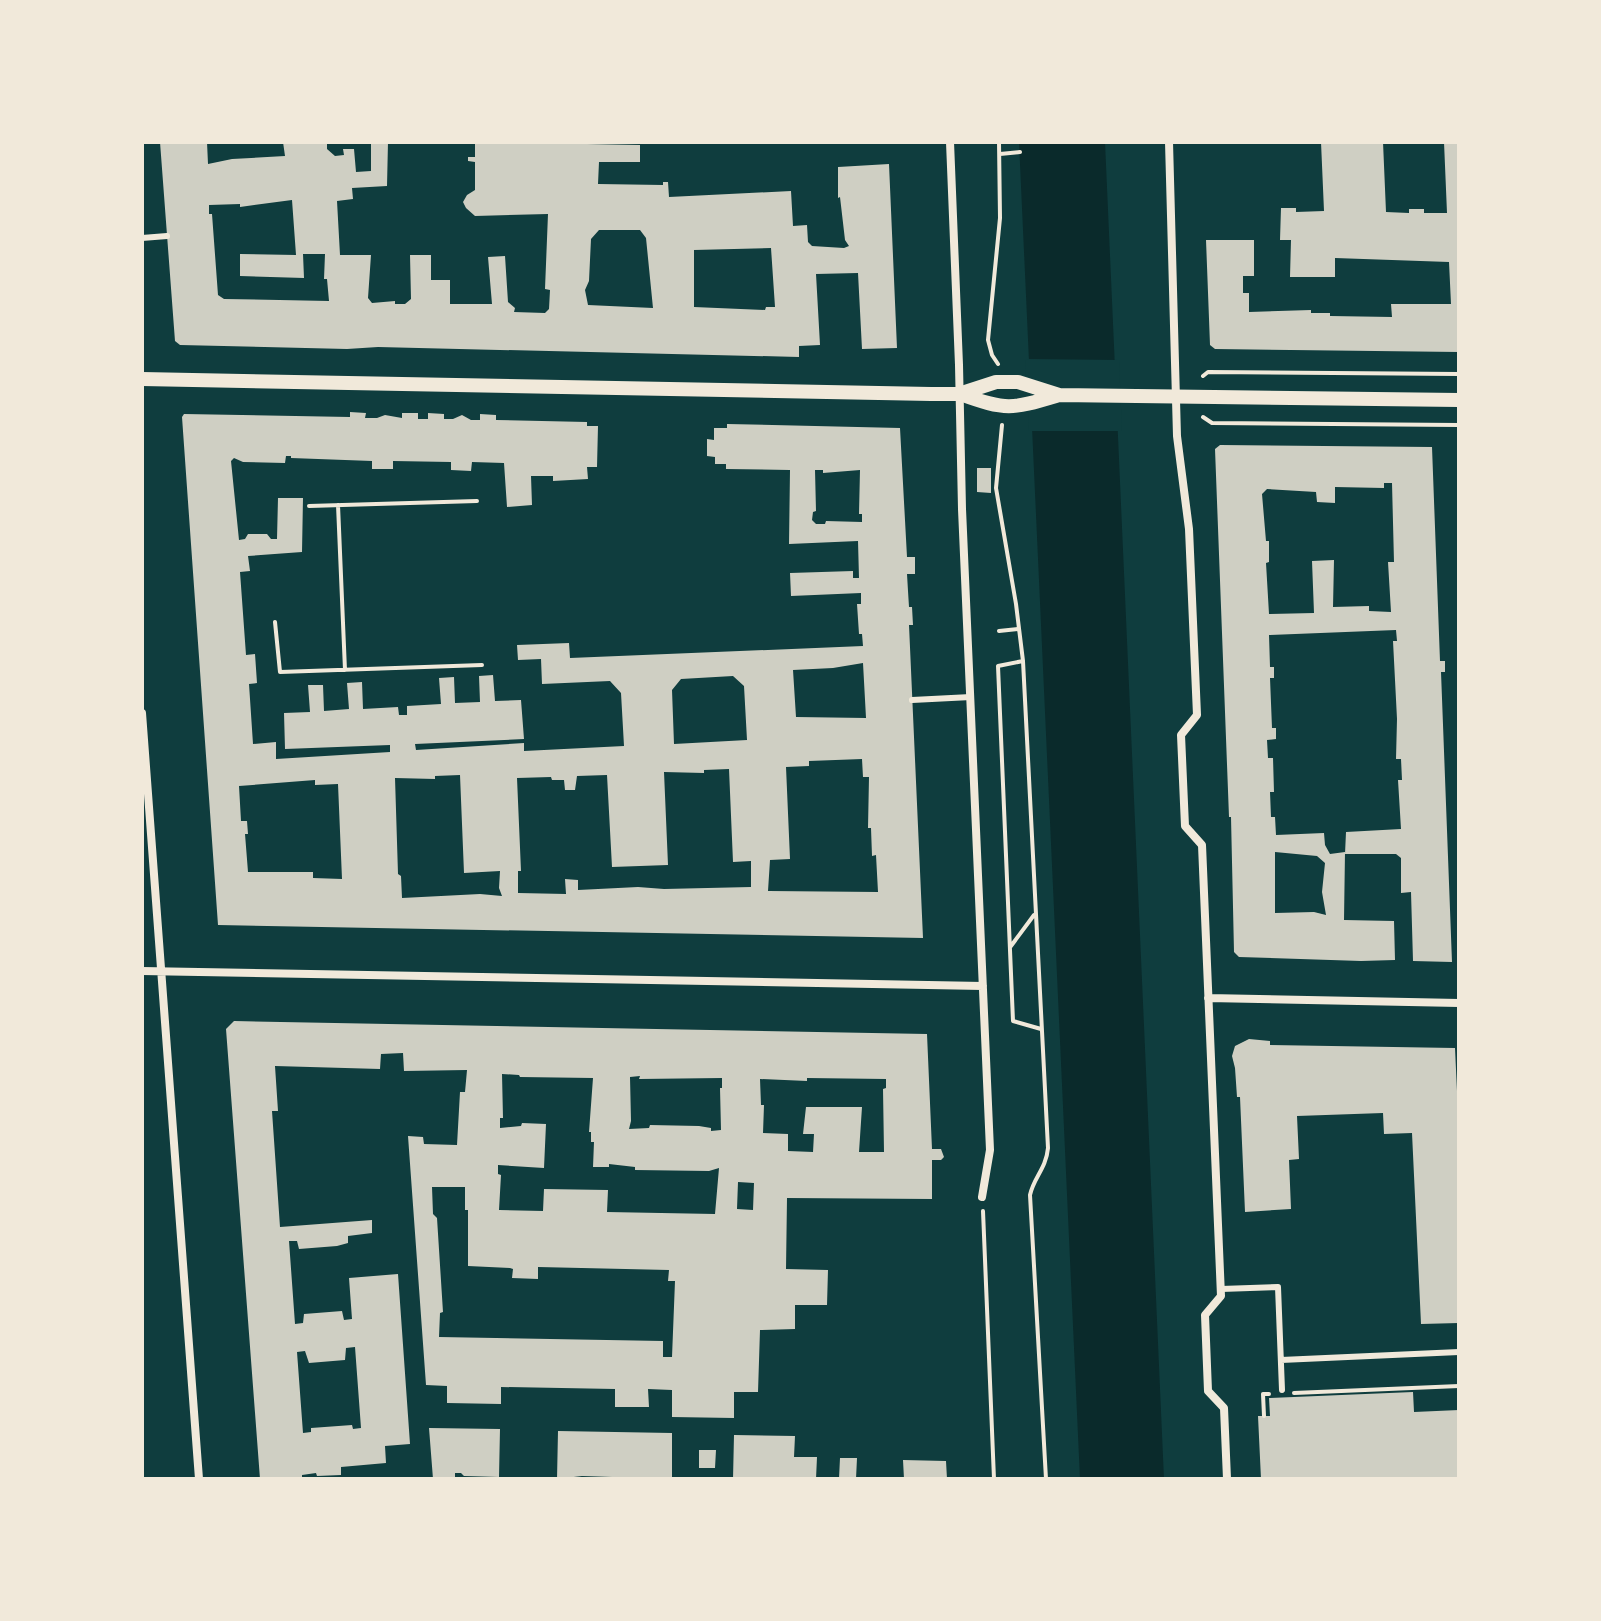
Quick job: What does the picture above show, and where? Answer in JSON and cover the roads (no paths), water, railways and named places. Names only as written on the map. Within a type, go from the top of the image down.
[{"type":"street","points":[[950,142],[962,520],[990,1150],[982,1197]]},
{"type":"street","points":[[1169,142],[1175,397],[1189,529],[1197,715],[1181,735],[1185,826],[1202,845],[1221,1289],[1221,1296],[1205,1315],[1208,1391],[1224,1408],[1227,1479]]},
{"type":"street","points":[[142,379],[959,394],[996,407],[1027,405],[1059,395]]},
{"type":"street","points":[[959,394],[996,382],[1026,385],[1059,395],[1459,400]]},
{"type":"street","points":[[142,713],[199,1479]]},
{"type":"street","points":[[142,971],[983,986]]},
{"type":"street","points":[[1208,998],[1459,1003]]},
{"type":"lane","points":[[142,238],[167,236]]},
{"type":"lane","points":[[912,700],[971,697]]},
{"type":"lane","points":[[1221,1289],[1278,1287],[1282,1392]]},
{"type":"lane","points":[[1281,1360],[1459,1352]]},
{"type":"water","points":[[1019,142],[1105,142],[1164,1479],[1080,1479]]}]
